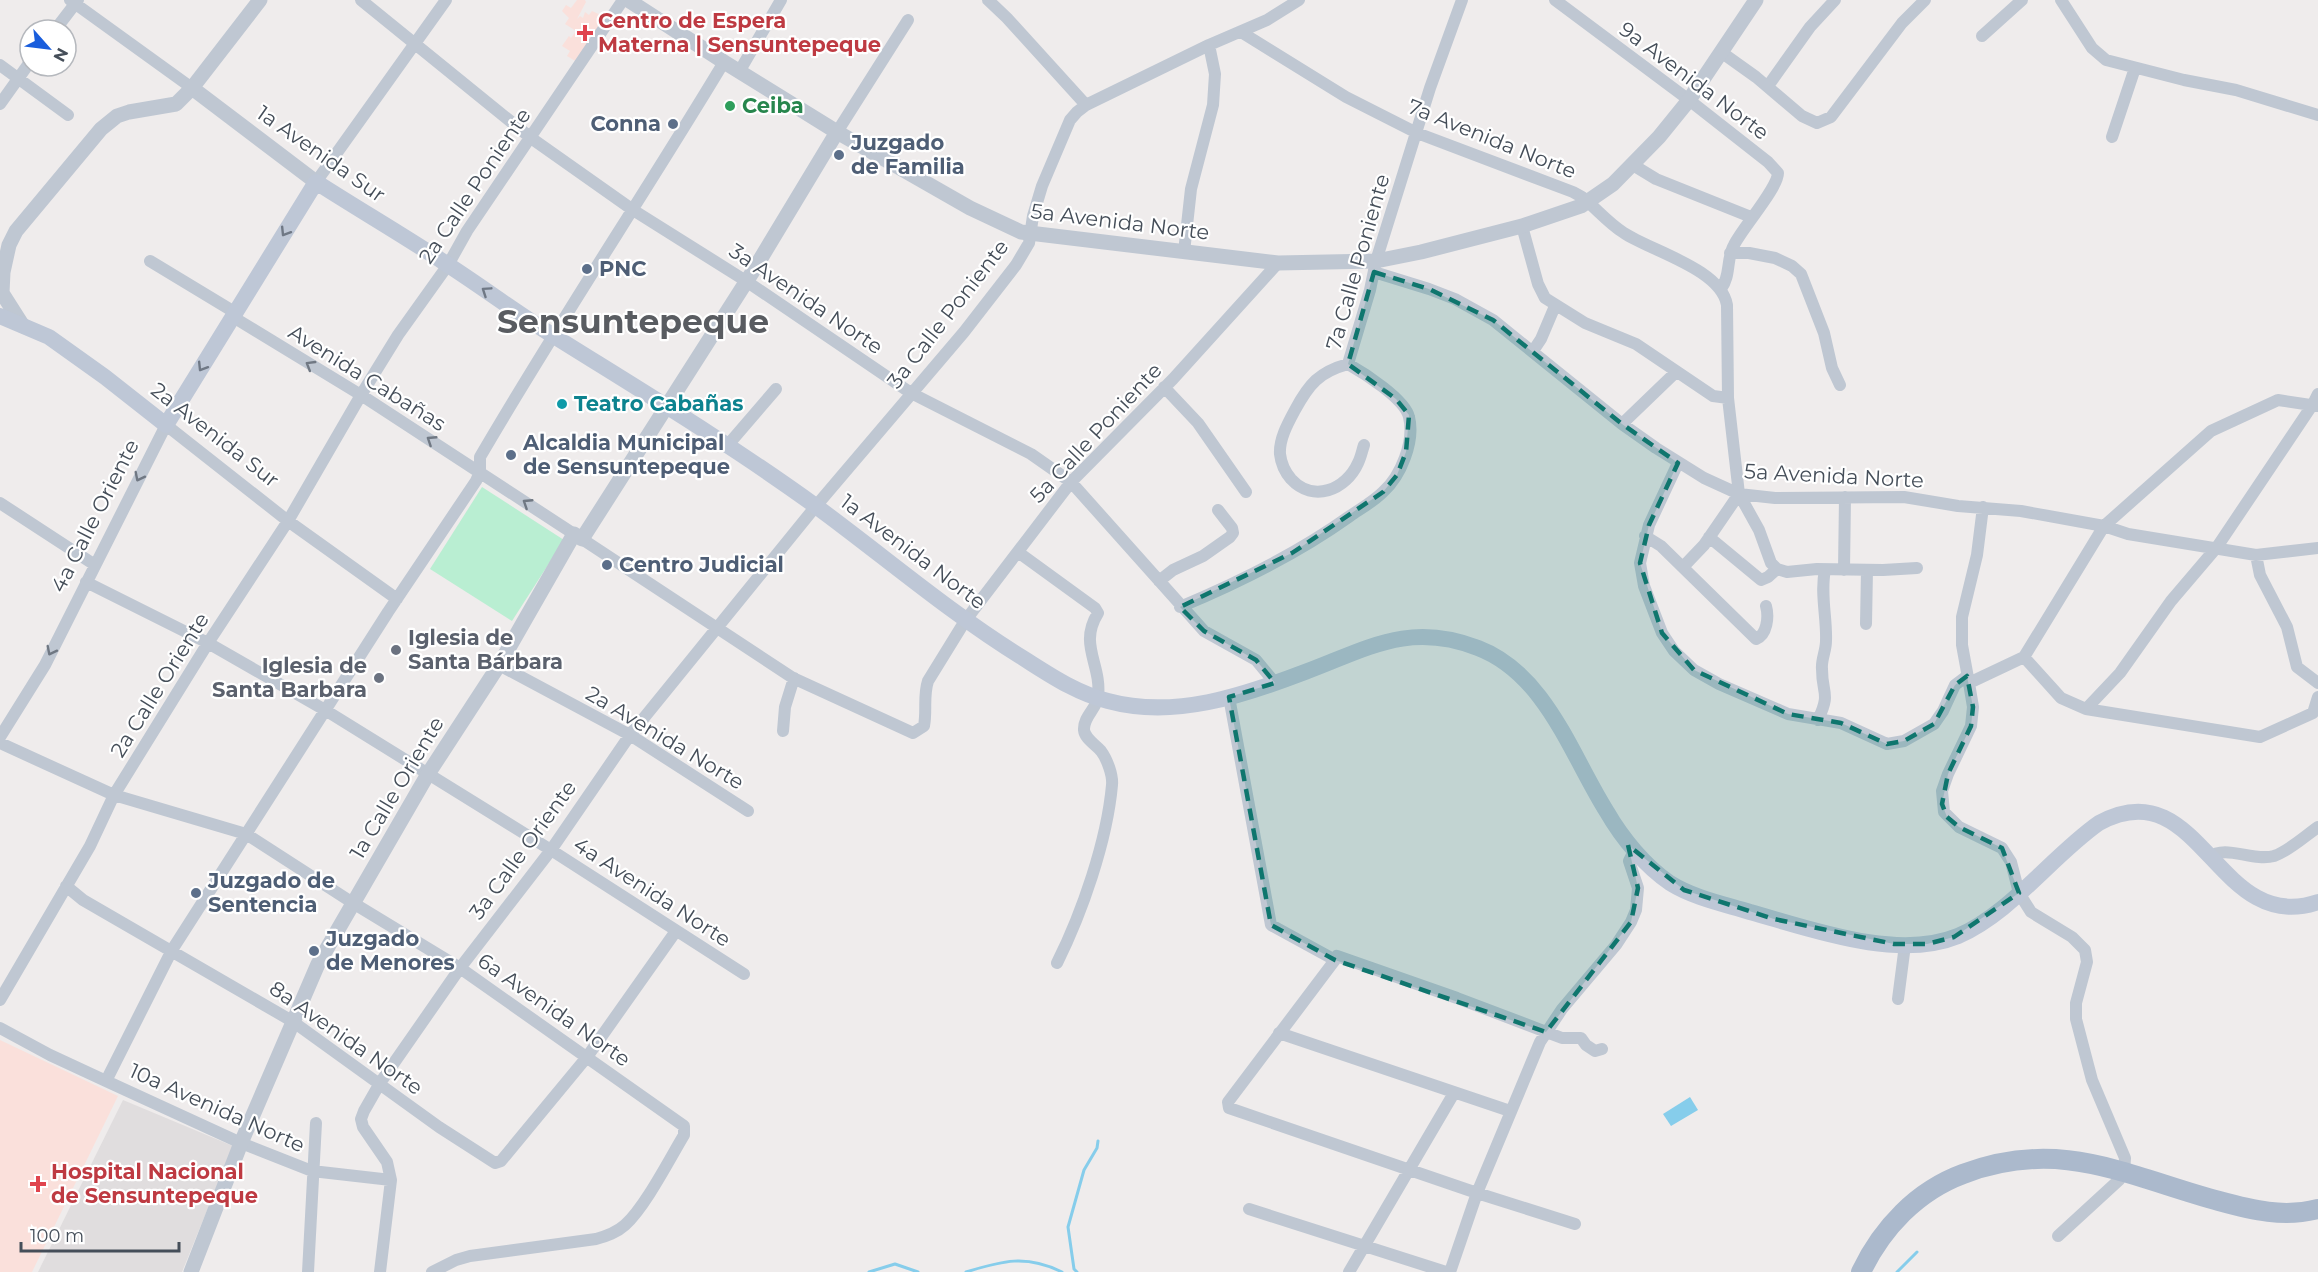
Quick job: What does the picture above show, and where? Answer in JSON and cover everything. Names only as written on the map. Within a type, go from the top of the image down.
[{"type":"main road","name":"1a Avenida Sur","points":[[316,182],[448,265],[552,335]]},
{"type":"main road","name":"4a Calle Oriente","points":[[166,425],[316,182]]},
{"type":"main road","name":"2a Avenida Sur","points":[[0,316],[49,337],[166,425]]},
{"type":"main road","name":"1a Avenida Norte","points":[[552,335],[666,405],[816,506],[965,621],[1069,686],[1098,699],[1145,709],[1187,706],[1229,697],[1275,683],[1376,644],[1401,638],[1439,638],[1485,650],[1512,668],[1539,697],[1606,812],[1635,849],[1663,878],[1698,896],[1842,937],[1905,945],[1927,944],[1960,935],[1979,924],[2019,893],[2088,831],[2109,818],[2128,812],[2147,811],[2168,819],[2249,894],[2276,907],[2295,908],[2318,902]]},
{"type":"main road","points":[[1861,1272],[1883,1234],[1905,1211],[1933,1188],[1966,1173],[2009,1161],[2051,1157],[2094,1163],[2196,1195],[2258,1211],[2287,1213],[2318,1209]]},
{"type":"street","points":[[23,326],[1,292],[6,257],[16,231],[101,129],[117,116],[176,104],[192,88],[260,0]]},
{"type":"street","name":"3a Avenida Norte","points":[[361,0],[531,138],[633,210],[746,281],[911,393],[1031,454],[1071,482],[1180,607]]},
{"type":"street","points":[[316,182],[446,0]]},
{"type":"street","name":"2a Calle Poniente","points":[[360,395],[398,335],[448,265],[467,231],[623,0]]},
{"type":"street","name":"5a Avenida Norte","points":[[628,0],[837,132],[970,208],[1021,232],[1278,263],[1375,266],[1473,308],[1493,320],[1533,351],[1622,424],[1678,463],[1725,489],[1739,494],[1775,498],[1904,497],[2104,526],[2128,534],[2256,555],[2318,548]]},
{"type":"street","points":[[740,72],[781,0]]},
{"type":"street","points":[[988,0],[1086,105]]},
{"type":"street","name":"3a Calle Poniente","points":[[718,627],[816,506],[964,332],[1016,265],[1029,243],[1033,216],[1054,156],[1070,120],[1077,112],[1086,105],[1209,45],[1267,20],[1299,0]]},
{"type":"street","name":"7a Calle Poniente","points":[[1180,607],[1240,582],[1293,553],[1383,492],[1397,475],[1410,435],[1409,415],[1396,399],[1367,375],[1348,364],[1375,266],[1430,88],[1462,0]]},
{"type":"street","name":"9a Avenida Norte","points":[[1555,0],[1689,100],[1778,172],[1774,187],[1751,217]]},
{"type":"street","points":[[1768,86],[1810,27],[1835,0]]},
{"type":"street","points":[[1721,52],[1768,86],[1808,120],[1818,123],[1827,120],[1902,23],[1925,0]]},
{"type":"street","points":[[1982,36],[2022,0]]},
{"type":"street","points":[[2061,0],[2098,55],[2115,63],[2236,90],[2318,115]]},
{"type":"street","points":[[63,18],[74,1]]},
{"type":"street","name":"1a Avenida Sur","points":[[74,1],[316,182]]},
{"type":"street","points":[[1375,266],[1522,226],[1588,202],[1633,165],[1689,100],[1754,1]]},
{"type":"street","points":[[837,132],[908,20]]},
{"type":"street","name":"7a Avenida Norte","points":[[1241,32],[1346,97],[1417,133],[1573,192],[1626,235],[1703,274],[1721,289]]},
{"type":"street","points":[[1184,252],[1191,189],[1213,105],[1215,74],[1209,45]]},
{"type":"street","points":[[106,1081],[172,950],[325,710],[450,521],[480,472],[480,457],[552,335],[633,210],[723,62]]},
{"type":"street","points":[[0,65],[68,115]]},
{"type":"street","points":[[2112,137],[2135,68]]},
{"type":"street","points":[[0,104],[18,78]]},
{"type":"street","name":"1a Calle Oriente","points":[[190,1272],[292,1021],[318,964],[352,903],[428,774],[499,665],[578,536],[746,281],[837,132]]},
{"type":"street","points":[[1633,165],[1656,178],[1751,217],[1730,253],[1727,280],[1721,289],[1727,305],[1728,398],[1739,494],[1759,530],[1771,563],[1777,569],[1787,572],[1917,568]]},
{"type":"street","points":[[1522,226],[1542,294],[1555,306],[1585,323],[1636,344],[1713,396],[1728,398]]},
{"type":"street","points":[[1730,253],[1749,253],[1775,258],[1792,266],[1801,274],[1824,333],[1832,368],[1840,385]]},
{"type":"street","name":"Avenida Cabañas","points":[[150,261],[480,472],[794,678],[913,733]]},
{"type":"street","name":"5a Calle Poniente","points":[[913,733],[924,726],[927,713],[925,689],[928,681],[965,621],[1071,482],[1164,387],[1278,263]]},
{"type":"street","points":[[1533,351],[1541,339],[1555,306]]},
{"type":"street","points":[[1348,364],[1321,374],[1310,386],[1288,426],[1280,453],[1287,474],[1296,484],[1309,492],[1325,491],[1340,485],[1350,476],[1358,463],[1364,445]]},
{"type":"street","points":[[1622,424],[1676,372]]},
{"type":"street","points":[[1164,387],[1198,423],[1246,492]]},
{"type":"street","points":[[727,446],[776,389]]},
{"type":"street","name":"2a Calle Oriente","points":[[0,1000],[90,846],[114,795],[208,643],[288,521],[360,395]]},
{"type":"street","points":[[1678,463],[1645,536],[1640,563],[1644,586],[1662,633],[1679,657],[1694,670],[1719,684],[1788,714],[1841,723],[1887,744],[1904,741],[1934,724],[1955,685],[2024,657],[2104,526],[2211,431],[2278,400],[2316,402]]},
{"type":"street","points":[[2086,709],[2120,673],[2171,601],[2217,547],[2316,402]]},
{"type":"street","name":"2a Avenida Sur","points":[[166,425],[288,521],[397,599]]},
{"type":"street","name":"4a Calle Oriente","points":[[0,737],[45,665],[166,425]]},
{"type":"street","points":[[1683,567],[1699,552],[1739,494]]},
{"type":"street","points":[[1844,570],[1845,497]]},
{"type":"street","points":[[0,503],[95,565]]},
{"type":"street","points":[[1983,507],[1977,555],[1962,617],[1962,645],[1973,707],[1971,726],[1948,774],[1942,791],[1942,804],[1947,817],[1959,827],[2002,848],[2011,862],[2019,893],[2031,912],[2072,937],[2082,946],[2087,955],[2075,1011],[2077,1028],[2096,1093],[2125,1158],[2124,1172],[2119,1180],[2058,1236]]},
{"type":"street","points":[[1159,581],[1173,570],[1203,556],[1230,537],[1233,533],[1232,528],[1218,510]]},
{"type":"street","points":[[1645,536],[1661,546],[1756,639],[1760,638],[1764,631],[1768,613],[1766,606]]},
{"type":"street","points":[[1709,537],[1761,580],[1777,569]]},
{"type":"street","points":[[1018,552],[1095,608],[1098,613],[1088,635],[1098,676],[1098,699],[1086,721],[1084,731],[1101,752],[1108,765],[1112,783],[1100,846],[1083,904],[1057,963]]},
{"type":"street","points":[[2256,555],[2260,575],[2287,627],[2297,667],[2318,683]]},
{"type":"street","points":[[1818,720],[1826,694],[1821,667],[1826,645],[1825,570]]},
{"type":"street","points":[[1866,624],[1867,570]]},
{"type":"street","name":"4a Avenida Norte","points":[[86,582],[208,643],[325,710],[550,850],[744,975]]},
{"type":"street","points":[[1180,607],[1204,631],[1256,660],[1275,683]]},
{"type":"street","name":"3a Calle Oriente","points":[[380,1272],[391,1180],[387,1162],[363,1127],[361,1119],[364,1110],[380,1083],[460,968],[550,850],[630,735],[718,627]]},
{"type":"street","points":[[2024,657],[2061,698],[2086,709],[2260,737],[2313,713],[2318,697]]},
{"type":"street","name":"2a Avenida Norte","points":[[499,665],[630,735],[748,811]]},
{"type":"street","points":[[783,731],[785,707],[794,678]]},
{"type":"street","points":[[1229,697],[1271,925],[1335,960]]},
{"type":"street","name":"6a Avenida Norte","points":[[0,744],[114,795],[246,834],[352,903],[460,968],[684,1126],[684,1136],[636,1214],[625,1226],[611,1235],[470,1256],[432,1272]]},
{"type":"street","points":[[2210,857],[2216,852],[2223,851],[2254,857],[2276,856],[2318,827]]},
{"type":"street","points":[[1249,1209],[1448,1272],[1477,1193],[1533,1056],[1562,1009],[1616,945],[1631,922],[1638,898],[1638,888],[1629,861],[1635,849]]},
{"type":"street","name":"8a Avenida Norte","points":[[66,886],[83,900],[292,1021],[439,1127],[495,1163],[501,1161],[587,1057]]},
{"type":"street","points":[[587,1057],[676,932]]},
{"type":"street","points":[[1898,999],[1905,945]]},
{"type":"street","points":[[1575,1224],[1229,1108],[1227,1102],[1337,956],[1562,1038],[1581,1038],[1595,1051],[1602,1049]]},
{"type":"street","name":"10a Avenida Norte","points":[[0,1028],[50,1055],[241,1143],[312,1171],[391,1180]]},
{"type":"street","points":[[1279,1033],[1510,1111]]},
{"type":"street","points":[[1349,1272],[1454,1093]]},
{"type":"street","points":[[308,1272],[316,1123]]},
{"type":"highlighted area","points":[[1374,272],[1429,289],[1493,320],[1622,424],[1678,463],[1649,525],[1640,563],[1662,633],[1694,670],[1788,714],[1841,723],[1887,744],[1904,741],[1934,724],[1955,685],[1967,676],[1973,707],[1971,726],[1948,774],[1942,804],[1947,817],[1959,827],[2002,848],[2019,893],[1954,937],[1927,944],[1894,944],[1774,919],[1684,890],[1628,845],[1638,888],[1631,922],[1546,1032],[1335,960],[1271,925],[1229,697],[1275,683],[1256,660],[1204,631],[1180,607],[1292,553],[1383,492],[1397,475],[1406,452],[1409,415],[1396,399],[1348,364]]},
{"type":"shaded area","name":"Centro de Espera Materna | Sensuntepeque","points":[[577,0],[586,2],[577,19],[580,16],[583,18],[585,12],[589,15],[592,11],[605,17],[577,62],[567,56],[570,51],[562,46],[576,31],[565,24],[569,18],[562,11],[566,5],[571,8]]},
{"type":"shaded area","name":"Hospital Nacional de Sensuntepeque","points":[[0,1040],[118,1096],[32,1272],[0,1272]]},
{"type":"shaded area","points":[[123,1100],[233,1146],[182,1272],[38,1272]]},
{"type":"green space","points":[[482,487],[564,540],[512,621],[430,569]]},
{"type":"water","points":[[1690,1097],[1698,1110],[1671,1126],[1663,1114]]},
{"type":"waterway","points":[[1077,1272],[1074,1269],[1068,1227],[1084,1170],[1097,1148],[1098,1141]]},
{"type":"waterway","points":[[1897,1272],[1917,1252]]},
{"type":"waterway","points":[[966,1272],[1014,1261],[1037,1263],[1062,1272]]},
{"type":"waterway","points":[[869,1272],[895,1264],[918,1272]]},
{"type":"place","name":"Centro de Espera Materna | Sensuntepeque","points":[[585,33]]},
{"type":"place","name":"Ceiba","points":[[730,106]]},
{"type":"place","name":"Conna","points":[[673,124]]},
{"type":"place","name":"Juzgado de Familia","points":[[839,155]]},
{"type":"place","name":"PNC","points":[[587,269]]},
{"type":"place","name":"Teatro Cabañas","points":[[562,404]]},
{"type":"place","name":"Alcaldia Municipal de Sensuntepeque","points":[[511,455]]},
{"type":"place","name":"Centro Judicial","points":[[607,565]]},
{"type":"place","name":"Iglesia de Santa Bárbara","points":[[396,650]]},
{"type":"place","name":"Iglesia de Santa Barbara","points":[[379,678]]},
{"type":"place","name":"Juzgado de Sentencia","points":[[196,893]]},
{"type":"place","name":"Juzgado de Menores","points":[[314,951]]},
{"type":"place","name":"Hospital Nacional de Sensuntepeque","points":[[38,1184]]},
{"type":"district","name":"Sensuntepeque","points":[[633,321]]}]
